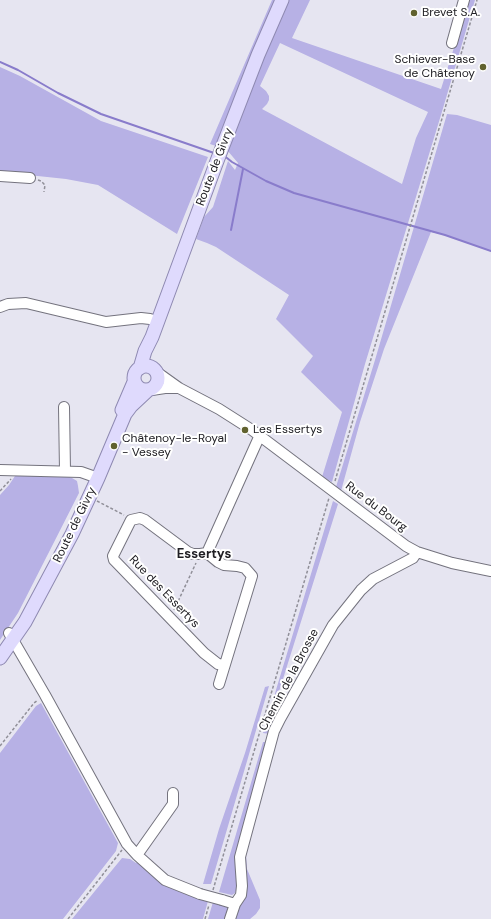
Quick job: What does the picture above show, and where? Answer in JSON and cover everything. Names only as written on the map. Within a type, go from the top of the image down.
[{"type":"main road","name":"Route de Givry","points":[[150,370],[152,336],[157,321],[216,161],[258,55],[282,0]]},
{"type":"main road","points":[[150,370],[159,379],[157,385],[149,390],[141,390],[134,382],[136,371],[150,370]]},
{"type":"main road","name":"Route de Givry","points":[[0,646],[25,622],[72,534],[90,497],[94,477],[134,382]]},
{"type":"main road","name":"Route de Givry","points":[[45,584],[94,477],[125,414],[131,406],[149,390]]},
{"type":"main road","name":"Route de Givry","points":[[0,658],[11,636]]},
{"type":"street","points":[[452,43],[464,0]]},
{"type":"street","points":[[0,176],[30,178]]},
{"type":"street","points":[[0,307],[8,304],[26,303],[106,322],[141,318],[157,321]]},
{"type":"street","name":"Rue du Bourg","points":[[150,370],[179,388],[219,409],[260,435],[406,546],[417,552],[452,563],[491,571]]},
{"type":"street","name":"Rue du Bourg","points":[[149,390],[179,388]]},
{"type":"street","points":[[64,407],[65,471]]},
{"type":"street","points":[[203,554],[260,435]]},
{"type":"street","points":[[0,470],[81,472],[94,477]]},
{"type":"street","points":[[130,520],[140,518],[146,520],[188,552],[193,554],[203,554],[224,565],[245,568],[252,576],[219,684]]},
{"type":"street","name":"Rue des Essertys","points":[[130,520],[114,553],[114,560],[213,660],[218,664],[224,665]]},
{"type":"street","name":"Chemin de la Brosse","points":[[230,919],[241,890],[240,857],[274,731],[333,625],[361,590],[373,579],[413,558],[417,552]]},
{"type":"street","points":[[11,636],[127,844],[165,880],[200,894],[235,904]]},
{"type":"street","points":[[137,855],[173,804],[173,793]]},
{"type":"path","points":[[212,896],[477,0]]},
{"type":"path","points":[[30,178],[35,178],[45,185],[44,192]]},
{"type":"path","points":[[0,491],[18,471]]},
{"type":"path","points":[[90,497],[123,514],[130,520]]},
{"type":"path","points":[[170,618],[203,554]]},
{"type":"path","points":[[0,746],[34,703],[45,695]]},
{"type":"path","points":[[68,919],[127,844]]},
{"type":"path","points":[[205,919],[209,904]]},
{"type":"shaded area","points":[[272,0],[278,0],[216,146],[210,144]]},
{"type":"shaded area","points":[[287,0],[310,0],[292,38],[441,89],[469,0],[475,0],[365,364],[332,482],[322,477],[342,412],[301,372],[313,356],[276,319],[289,295],[216,247],[196,239],[204,217],[213,207],[228,161],[235,170],[238,163],[227,150]],"holes":[[[280,43],[428,112],[416,138],[402,184],[262,109],[267,104],[269,96],[260,86]]]},
{"type":"shaded area","points":[[0,67],[20,76],[101,121],[208,157],[177,234],[98,185],[66,179],[0,172]]},
{"type":"shaded area","points":[[447,114],[457,115],[491,125],[491,251],[445,235],[431,232],[384,349],[360,422],[341,491],[336,487]]},
{"type":"shaded area","points":[[20,474],[67,476],[77,481],[79,493],[18,613],[0,640],[0,495],[15,476]]},
{"type":"shaded area","points":[[333,501],[338,504],[271,717],[277,718],[270,734],[263,733]]},
{"type":"shaded area","points":[[269,686],[211,884],[203,884],[219,829],[245,753],[265,687]]},
{"type":"shaded area","points":[[41,703],[118,843],[116,851],[63,919],[0,919],[0,753],[36,706]]},
{"type":"shaded area","points":[[263,742],[267,742],[237,887],[235,893],[232,895],[219,892]]},
{"type":"shaded area","points":[[246,855],[247,869],[260,900],[260,908],[250,919],[233,919],[245,867]]},
{"type":"shaded area","points":[[122,858],[130,859],[136,863],[139,862],[208,901],[203,919],[72,919]]},
{"type":"shaded area","points":[[213,902],[229,906],[230,908],[227,919],[208,919]]},
{"type":"waterway","points":[[0,62],[101,114],[214,153]]},
{"type":"waterway","points":[[224,156],[266,181],[294,193],[445,235],[491,251]]},
{"type":"waterway","points":[[231,230],[243,169]]},
{"type":"place","name":"Brevet S.A.","points":[[414,13]]},
{"type":"place","name":"Schiever-Base de Châtenoy","points":[[483,67]]},
{"type":"place","name":"Les Essertys","points":[[245,430]]},
{"type":"place","name":"Châtenoy-le-Royal - Vessey","points":[[114,446]]},
{"type":"district","name":"Essertys","points":[[204,555]]}]
